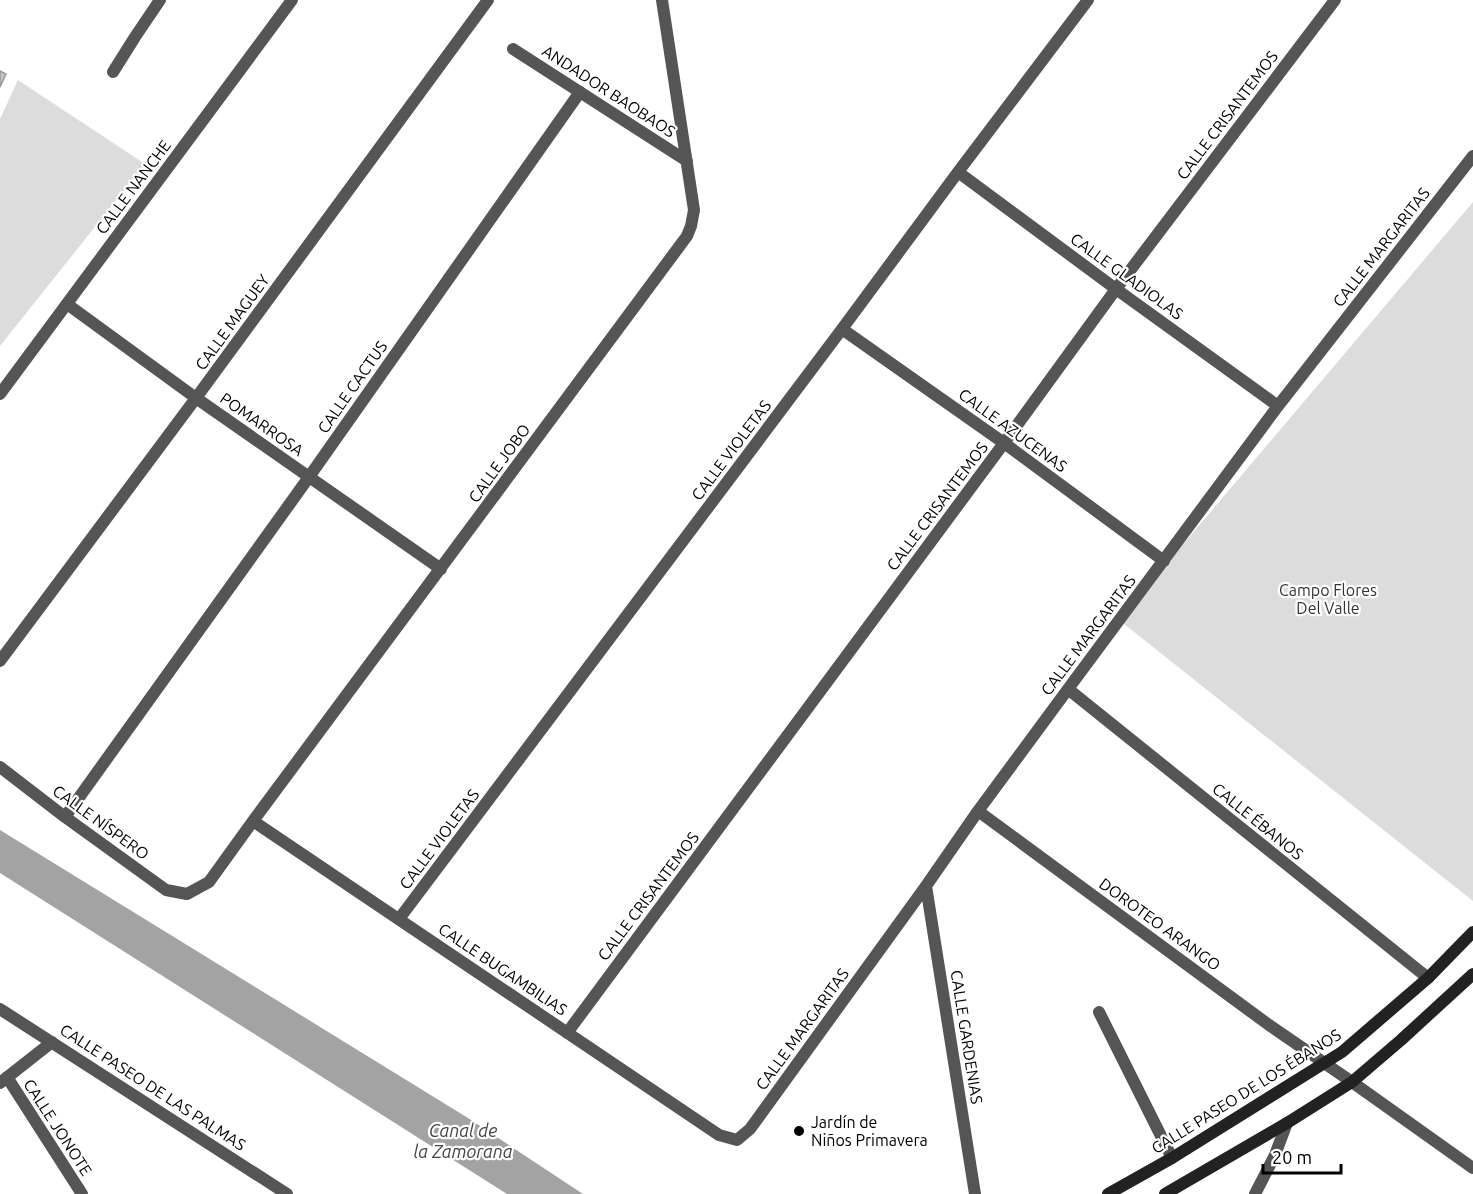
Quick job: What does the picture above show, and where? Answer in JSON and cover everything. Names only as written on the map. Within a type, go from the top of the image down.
[{"type":"main road","name":"CALLE PASEO DE LOS ÉBANOS","points":[[1108,1194],[1172,1158],[1342,1052],[1428,978],[1473,932]]},
{"type":"main road","points":[[1165,1194],[1352,1082],[1473,974]]},
{"type":"street","points":[[113,72],[160,0]]},
{"type":"street","name":"CALLE NANCHE","points":[[0,394],[292,0]]},
{"type":"street","name":"CALLE MAGUEY","points":[[0,661],[488,0]]},
{"type":"street","name":"CALLE JOBO","points":[[187,894],[209,882],[687,236],[694,210],[662,0]]},
{"type":"street","name":"CALLE VIOLETAS","points":[[399,919],[1088,0]]},
{"type":"street","name":"CALLE CRISANTEMOS","points":[[567,1033],[1116,289],[1335,0]]},
{"type":"street","name":"ANDADOR BAOBAOS","points":[[513,49],[687,161]]},
{"type":"street","name":"CALLE CACTUS","points":[[65,818],[580,92]]},
{"type":"street","name":"CALLE MARGARITAS","points":[[737,1140],[750,1129],[978,811],[1278,406],[1473,156]]},
{"type":"street","name":"CALLE GLADIOLAS","points":[[958,172],[1278,406]]},
{"type":"street","name":"POMARROSA","points":[[67,304],[196,398],[441,569]]},
{"type":"street","name":"CALLE AZUCENAS","points":[[842,329],[1004,442],[1164,561]]},
{"type":"street","name":"CALLE ÉBANOS","points":[[1068,689],[1428,978]]},
{"type":"street","name":"CALLE NÍSPERO","points":[[0,767],[65,818],[166,890],[187,894]]},
{"type":"street","name":"DOROTEO ARANGO","points":[[978,811],[1269,1025],[1473,1168]]},
{"type":"street","name":"CALLE BUGAMBILIAS","points":[[253,821],[719,1135],[737,1140]]},
{"type":"street","name":"CALLE GARDENIAS","points":[[926,886],[975,1194]]},
{"type":"street","name":"CALLE PASEO DE LAS PALMAS","points":[[0,1009],[287,1194]]},
{"type":"street","points":[[1099,1012],[1172,1158]]},
{"type":"street","points":[[3,1080],[52,1042]]},
{"type":"street","name":"CALLE JONOTE","points":[[3,1080],[82,1194]]},
{"type":"street","points":[[1255,1194],[1275,1155],[1287,1123]]},
{"type":"green space","points":[[18,80],[145,164],[0,346],[0,119]]},
{"type":"green space","name":"Campo Flores Del Valle","points":[[1473,202],[1473,901],[1119,620]]},
{"type":"water","name":"Canal de la Zamorana","points":[[0,830],[468,1118],[583,1194],[507,1194],[0,873]]},
{"type":"building","points":[[0,71],[6,74],[0,87]]},
{"type":"place","name":"Jardín de Niños Primavera","points":[[799,1131]]}]
